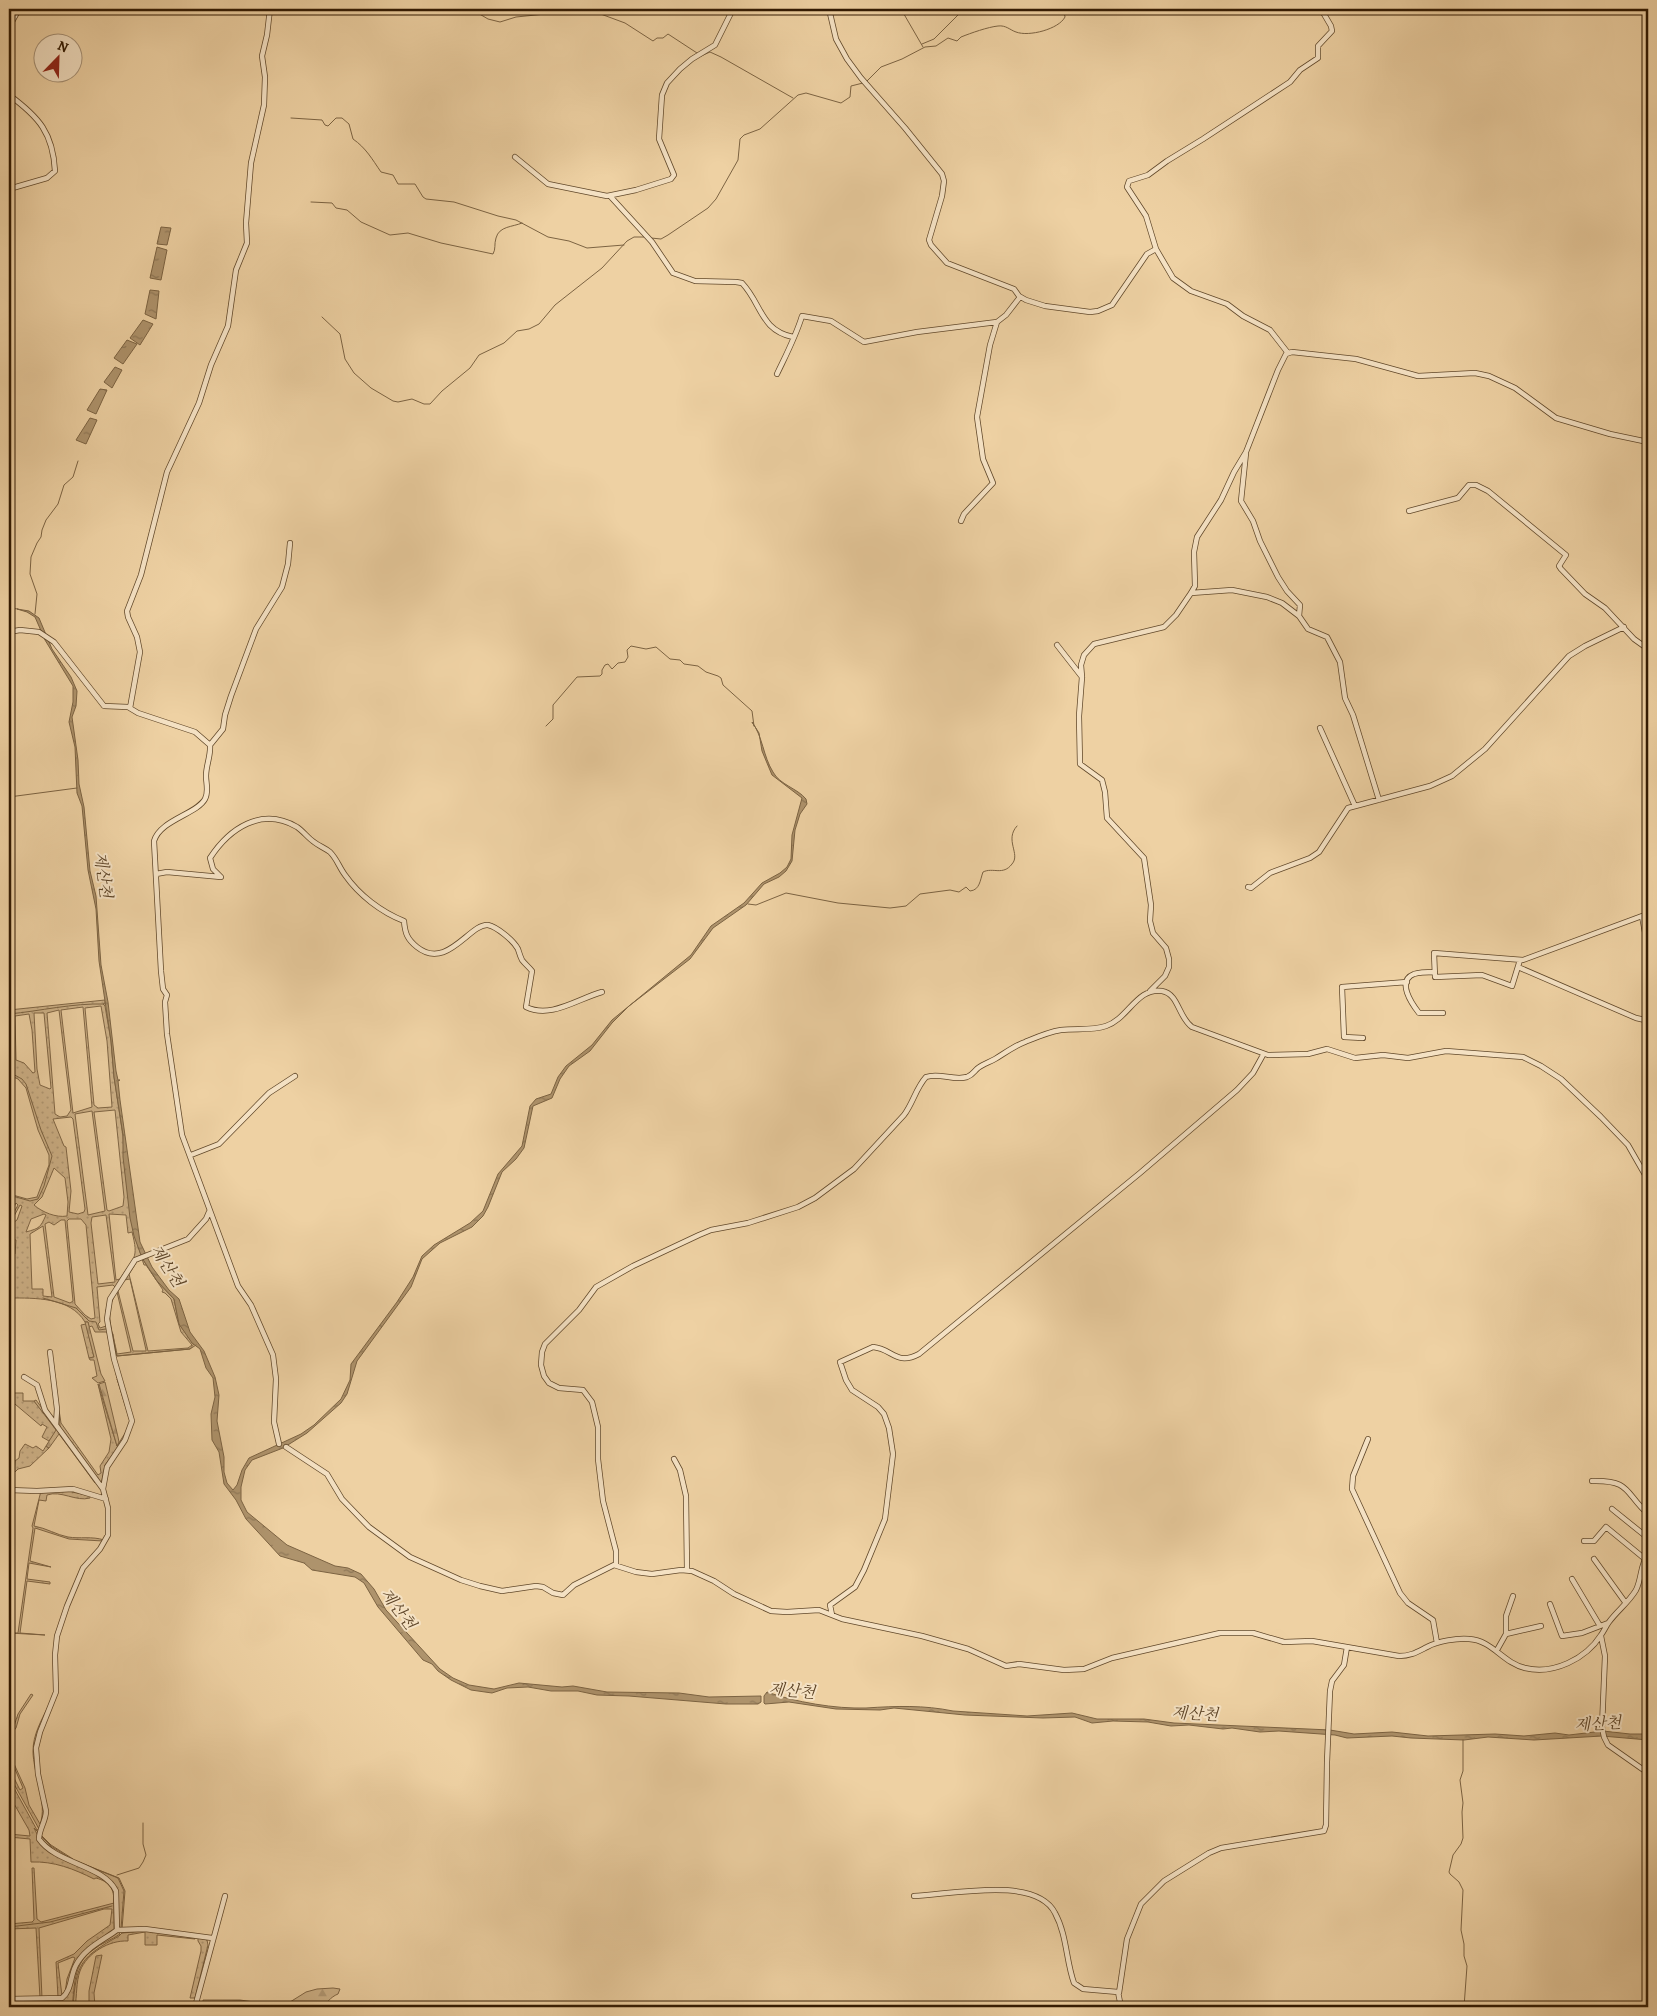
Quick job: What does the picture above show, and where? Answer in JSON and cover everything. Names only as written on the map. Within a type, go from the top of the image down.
[{"type":"street","points":[[9,27],[19,9]]},
{"type":"street","points":[[130,708],[140,652],[137,637],[128,618],[127,611],[139,580],[167,472],[199,402],[211,365],[228,326],[236,270],[247,243],[246,223],[250,163],[264,105],[265,77],[262,56],[270,9]]},
{"type":"street","points":[[515,157],[548,184],[610,196],[660,183],[673,177],[671,166],[659,139],[663,92],[667,83],[680,69],[715,45],[733,9]]},
{"type":"street","points":[[829,9],[836,40],[860,78],[905,128],[942,174],[944,185],[930,235],[931,245],[947,263],[1014,289],[1020,297],[1053,308],[1094,312],[1105,309],[1115,301],[1147,254],[1156,250]]},
{"type":"street","points":[[1288,353],[1270,330],[1243,316],[1227,304],[1197,294],[1179,283],[1168,272],[1156,250],[1146,216],[1128,190],[1129,181],[1148,176],[1178,154],[1285,85],[1300,70],[1318,58],[1318,46],[1332,31],[1321,9]]},
{"type":"street","points":[[9,45],[9,57]]},
{"type":"street","points":[[9,96],[33,114],[44,128],[53,151],[55,171],[48,178],[9,190]]},
{"type":"street","points":[[610,196],[652,242],[673,273],[695,281],[736,282],[742,284],[770,326],[778,332],[793,336]]},
{"type":"street","points":[[777,374],[793,336],[798,330],[802,316],[831,321],[864,342],[917,332],[997,322],[1006,315],[1020,297]]},
{"type":"street","points":[[961,522],[964,514],[994,483],[983,458],[977,417],[990,345],[997,322]]},
{"type":"street","points":[[1149,992],[1165,976],[1169,968],[1169,959],[1166,948],[1153,933],[1150,921],[1150,905],[1144,858],[1107,818],[1102,780],[1080,764],[1081,665],[1084,655],[1094,644],[1164,627],[1176,615],[1191,593],[1195,586],[1194,552],[1197,537],[1221,500],[1246,452],[1284,357],[1288,353],[1294,352],[1356,359],[1418,376],[1475,373],[1489,376],[1515,388],[1556,418],[1610,434],[1648,442]]},
{"type":"street","points":[[1246,452],[1241,501],[1253,521],[1260,541],[1278,578],[1300,605],[1299,616]]},
{"type":"street","points":[[1409,511],[1458,498],[1469,485],[1476,485],[1488,491],[1566,555],[1559,566],[1561,569],[1585,594],[1605,608],[1634,639],[1648,649]]},
{"type":"street","points":[[279,1444],[274,1422],[276,1374],[272,1351],[260,1329],[251,1305],[238,1286],[180,1128],[167,1034],[165,1002],[167,997],[163,989],[160,970],[154,846],[157,834],[205,799],[210,745],[223,728],[231,696],[256,630],[282,587],[288,564],[290,543]]},
{"type":"street","points":[[1191,593],[1226,590],[1252,593],[1274,599],[1299,616],[1308,629],[1327,638],[1340,662],[1345,698],[1352,714],[1379,800]]},
{"type":"street","points":[[1248,887],[1251,888],[1270,873],[1310,858],[1319,852],[1348,808],[1430,786],[1452,776],[1484,749],[1570,656],[1585,646],[1624,627]]},
{"type":"street","points":[[9,632],[26,630],[43,634],[57,646],[100,703],[110,707],[130,708],[138,713],[195,732],[210,745]]},
{"type":"street","points":[[1057,645],[1082,677]]},
{"type":"street","points":[[1320,728],[1355,806]]},
{"type":"street","points":[[156,874],[167,872],[221,877],[212,869],[210,858],[235,830],[256,820],[282,822],[296,827],[314,843],[331,853],[348,880],[373,904],[394,918],[404,921],[406,936],[424,952],[433,953],[453,947],[482,926],[491,926],[503,934],[517,947],[522,960],[532,971],[526,1007],[537,1011],[557,1009],[602,992]]},
{"type":"street","points":[[1520,960],[1512,986],[1482,976],[1435,977],[1434,953],[1520,960],[1642,916],[1646,927],[1648,949]]},
{"type":"street","points":[[1518,967],[1648,1023]]},
{"type":"street","points":[[1435,972],[1414,974],[1407,982],[1407,994],[1419,1012],[1443,1013]]},
{"type":"street","points":[[1364,1038],[1344,1037],[1342,988],[1407,982]]},
{"type":"street","points":[[616,1565],[616,1551],[602,1494],[598,1459],[598,1428],[592,1402],[583,1390],[559,1388],[549,1383],[544,1376],[541,1366],[542,1352],[545,1344],[579,1310],[596,1287],[633,1266],[694,1237],[711,1230],[748,1223],[791,1209],[822,1193],[854,1169],[904,1115],[918,1087],[926,1076],[935,1075],[957,1078],[969,1076],[978,1068],[1012,1048],[1046,1034],[1061,1030],[1081,1030],[1106,1026],[1117,1020],[1142,995],[1149,992],[1161,991],[1170,994],[1176,1001],[1181,1016],[1192,1027],[1263,1054],[1303,1054],[1327,1049],[1355,1058],[1383,1055],[1408,1058],[1446,1051],[1523,1057],[1561,1079],[1605,1121],[1628,1146],[1648,1180]]},
{"type":"street","points":[[1641,1020],[1648,1018]]},
{"type":"street","points":[[832,1615],[830,1605],[851,1590],[861,1577],[883,1525],[893,1454],[889,1428],[884,1414],[878,1407],[852,1390],[843,1374],[840,1362],[873,1347],[903,1359],[912,1358],[919,1354],[1147,1168],[1230,1096],[1253,1073],[1263,1054]]},
{"type":"street","points":[[191,1155],[219,1144],[269,1093],[295,1076]]},
{"type":"street","points":[[103,1489],[107,1467],[125,1440],[132,1421],[114,1359],[107,1316],[110,1299],[135,1260],[186,1240],[206,1218],[209,1211]]},
{"type":"street","points":[[50,1352],[57,1408],[56,1425]]},
{"type":"street","points":[[24,1377],[37,1385],[45,1410],[103,1489],[108,1508],[108,1535],[100,1549],[83,1568],[57,1636],[55,1656],[56,1692],[40,1732],[36,1761],[46,1811],[46,1818],[40,1831],[40,1839],[50,1849],[102,1876],[114,1886],[116,1891],[117,1930]]},
{"type":"street","points":[[1368,1439],[1353,1476],[1352,1489],[1400,1593],[1408,1603],[1433,1620],[1438,1643]]},
{"type":"street","points":[[286,1447],[327,1474],[342,1498],[374,1532],[410,1557],[460,1580],[502,1590],[536,1586],[544,1587],[553,1594],[563,1595],[574,1585],[616,1565],[636,1572],[652,1574],[687,1570],[708,1578],[734,1594],[771,1611],[816,1610],[842,1619],[926,1637],[968,1650],[1003,1665],[1025,1664],[1064,1670],[1084,1669],[1112,1658],[1220,1633],[1253,1633],[1284,1642],[1312,1641],[1405,1656],[1416,1654],[1438,1643],[1470,1639],[1482,1642],[1497,1650],[1506,1659],[1521,1667],[1535,1670],[1548,1669],[1580,1657],[1601,1636],[1608,1623],[1638,1586],[1647,1556],[1606,1528],[1594,1541],[1584,1540]]},
{"type":"street","points":[[674,1459],[680,1470],[686,1496],[687,1570]]},
{"type":"street","points":[[1592,1481],[1608,1481],[1625,1487],[1648,1514]]},
{"type":"street","points":[[9,1490],[37,1491],[73,1488],[106,1499]]},
{"type":"street","points":[[1612,1509],[1648,1538]]},
{"type":"street","points":[[1594,1559],[1625,1602]]},
{"type":"street","points":[[1572,1579],[1600,1626]]},
{"type":"street","points":[[1497,1650],[1506,1634],[1506,1616],[1512,1596]]},
{"type":"street","points":[[1550,1604],[1562,1636],[1582,1633],[1608,1623]]},
{"type":"street","points":[[1506,1634],[1541,1626]]},
{"type":"street","points":[[1601,1636],[1605,1656],[1602,1727],[1604,1737],[1608,1744],[1648,1773]]},
{"type":"street","points":[[1121,2007],[1119,1993],[1124,1969],[1126,1944],[1137,1912],[1143,1901],[1164,1881],[1209,1852],[1221,1848],[1324,1831],[1326,1825],[1331,1684],[1344,1665],[1347,1648]]},
{"type":"street","points":[[914,1896],[980,1889],[1022,1892],[1040,1897],[1047,1901],[1056,1913],[1067,1951],[1072,1978],[1076,1986],[1119,1993]]},
{"type":"street","points":[[195,2007],[212,1938],[225,1896]]},
{"type":"street","points":[[9,1999],[62,1998],[68,1992],[76,1966],[84,1954],[91,1947],[117,1930],[145,1930],[212,1938]]},
{"type":"green space","points":[[105,1000],[103,1004],[105,1006],[111,1041],[133,1230],[141,1255],[119,1282],[106,1312],[117,1378],[107,1332],[95,1332],[92,1326],[89,1327],[88,1322],[85,1322],[78,1314],[61,1303],[41,1299],[9,1298],[9,1289],[12,1284],[10,1280],[9,1284],[11,1258],[9,1255],[15,1254],[16,1240],[11,1239],[9,1235],[9,1223],[10,1225],[17,1220],[22,1206],[20,1205],[13,1218],[9,1221],[18,1205],[16,1203],[9,1217],[14,1203],[11,1201],[9,1206],[9,1194],[27,1199],[37,1197],[49,1165],[49,1155],[38,1130],[26,1088],[18,1079],[9,1075],[9,1061],[14,1061],[9,1010]],"holes":[[[101,1006],[107,1041],[112,1107],[98,1108],[94,1105],[85,1008]],[[83,1007],[92,1107],[73,1113],[61,1010]],[[59,1010],[71,1110],[67,1116],[60,1117],[55,1114],[47,1013]],[[34,1013],[44,1013],[50,1089],[40,1085],[37,1069]],[[29,1014],[35,1072],[33,1073],[24,1063],[16,1060],[15,1016]],[[115,1110],[124,1197],[123,1206],[107,1210],[94,1112]],[[92,1111],[105,1211],[88,1215],[75,1114]],[[71,1117],[73,1119],[85,1209],[84,1212],[78,1214],[69,1212],[71,1191],[66,1147],[53,1119]],[[54,1168],[65,1178],[68,1202],[67,1216],[54,1215],[34,1205],[42,1197]],[[109,1214],[126,1215],[128,1233],[132,1232],[135,1248],[132,1262],[120,1279],[116,1280]],[[46,1215],[37,1228],[26,1232],[31,1219]],[[106,1215],[115,1282],[98,1284],[91,1223],[92,1217]],[[69,1219],[81,1219],[86,1225],[95,1318],[91,1319],[75,1304],[67,1221]],[[61,1220],[65,1220],[73,1301],[70,1303],[54,1297],[45,1224],[49,1222],[54,1225]],[[43,1226],[52,1297],[43,1296],[43,1289],[32,1289],[30,1234]],[[113,1285],[115,1287],[106,1310],[106,1326],[100,1328],[98,1324],[100,1322],[97,1287]]]},
{"type":"green space","points":[[142,1258],[157,1281],[174,1299],[179,1324],[194,1344],[190,1349],[117,1356],[114,1340],[117,1354],[131,1352],[117,1292],[115,1295],[119,1286],[137,1262],[129,1274],[148,1351],[188,1348],[192,1345],[181,1332],[171,1299],[162,1292],[163,1290],[146,1265],[144,1265],[142,1259],[140,1260]],"holes":[[[130,1279],[146,1351],[133,1351],[118,1291],[124,1280]]]},
{"type":"green space","points":[[111,1305],[110,1322],[112,1333],[108,1320]]},
{"type":"green space","points":[[85,1322],[88,1322],[101,1374],[105,1381],[98,1383],[92,1378],[97,1376],[94,1360],[89,1358],[94,1357]]},
{"type":"green space","points":[[86,1324],[94,1357],[89,1358],[81,1325]]},
{"type":"green space","points":[[117,1379],[131,1419],[124,1439],[105,1465],[101,1484],[60,1427],[59,1410],[61,1423],[98,1475],[101,1473],[100,1466],[109,1452],[111,1439],[98,1384],[117,1446],[130,1421]]},
{"type":"green space","points":[[105,1382],[119,1442],[117,1446],[99,1384]]},
{"type":"green space","points":[[9,1393],[23,1393],[23,1401],[34,1401],[57,1430],[49,1441],[42,1437],[47,1427],[42,1424],[41,1426],[9,1399]]},
{"type":"green space","points":[[36,1400],[95,1483],[59,1434],[49,1448],[46,1446],[56,1430],[34,1401]]},
{"type":"green space","points":[[25,1444],[33,1448],[36,1446],[43,1451],[46,1446],[49,1448],[30,1466],[18,1469],[14,1473],[15,1461],[19,1458],[20,1451]]},
{"type":"green space","points":[[71,1489],[72,1492],[90,1496],[90,1498],[79,1499],[58,1494],[47,1495],[46,1501],[39,1500],[34,1526],[68,1537],[104,1540],[69,1539],[35,1528],[30,1561],[51,1567],[29,1563],[27,1579],[50,1582],[50,1584],[27,1581],[20,1633],[45,1635],[9,1633],[18,1633],[32,1526],[41,1491]]},
{"type":"green space","points":[[31,1694],[33,1695],[20,1714],[16,1728],[10,1735],[10,1755],[25,1788],[29,1805],[40,1824],[42,1807],[33,1745],[38,1728],[48,1707],[36,1743],[45,1812],[38,1832],[34,1828],[42,1844],[109,1881],[114,1888],[114,1903],[112,1890],[105,1881],[94,1879],[64,1866],[31,1862],[30,1839],[9,1837],[9,1834],[30,1836],[29,1830],[9,1795],[9,1779],[37,1830],[39,1829],[9,1775],[9,1768],[20,1790],[23,1788],[9,1755],[9,1733],[13,1729],[18,1714]]},
{"type":"green space","points":[[40,1835],[51,1846],[73,1860],[118,1878],[124,1891],[121,1929],[119,1928],[115,1885],[61,1855],[44,1841]]},
{"type":"green space","points":[[32,1868],[34,1868],[37,1919],[41,1922],[114,1903],[114,1930],[83,1953],[65,1993],[67,1979],[75,1958],[73,1957],[58,1963],[62,1996],[58,1997],[56,1962],[74,1954],[87,1941],[110,1925],[112,1909],[104,1909],[39,1928],[42,1998],[40,1998],[36,1928],[9,1929],[9,1924],[32,1922],[34,1920]]},
{"type":"green space","points":[[145,1931],[195,1937],[195,1939],[157,1935],[157,1945],[145,1945],[145,1932],[128,1935],[128,1941],[106,1945],[93,1953],[83,1965],[78,1980],[75,2007],[73,2007],[76,1980],[83,1963],[89,1956],[96,1950],[122,1933]]},
{"type":"green space","points":[[118,1932],[120,1934],[86,1956],[78,1968],[72,2007],[67,2007],[65,2002],[55,2003],[55,2007],[50,2007],[48,2002],[26,2000],[63,1999],[77,1966],[87,1951]]},
{"type":"green space","points":[[198,1937],[207,1940],[208,1945],[195,1998],[190,1998],[201,1951]]},
{"type":"green space","points":[[102,1955],[94,1993],[95,2007],[89,2007],[89,1991],[96,1956]]},
{"type":"green space","points":[[333,1988],[340,1989],[338,1994],[320,2007],[252,2007],[251,2003],[241,2001],[203,2002],[203,2000],[240,2000],[275,2005],[290,2002],[306,1992]]},
{"type":"water","points":[[161,227],[171,228],[167,245],[157,244]]},
{"type":"water","points":[[157,247],[167,250],[161,280],[150,278]]},
{"type":"water","points":[[150,290],[159,291],[156,319],[145,314]]},
{"type":"water","points":[[143,320],[153,324],[140,345],[130,338]]},
{"type":"water","points":[[127,340],[137,344],[123,364],[114,358]]},
{"type":"water","points":[[115,367],[122,370],[112,388],[104,382]]},
{"type":"water","points":[[100,389],[107,390],[96,414],[87,410]]},
{"type":"water","points":[[90,418],[97,420],[86,444],[76,440]]},
{"type":"water","points":[[17,609],[29,611],[39,618],[52,649],[71,677],[77,691],[76,706],[72,717],[79,784],[84,807],[90,871],[96,896],[101,965],[108,1002],[116,1071],[118,1080],[120,1080],[118,1081],[120,1100],[140,1242],[152,1267],[169,1290],[179,1299],[190,1332],[204,1351],[215,1377],[219,1395],[217,1421],[227,1483],[233,1490],[249,1458],[301,1434],[314,1425],[341,1399],[350,1380],[351,1364],[397,1302],[413,1277],[422,1256],[434,1245],[470,1223],[483,1211],[498,1174],[522,1146],[530,1106],[536,1099],[551,1094],[558,1077],[566,1066],[592,1045],[612,1020],[629,1006],[612,1023],[590,1051],[569,1066],[560,1079],[552,1098],[533,1106],[524,1148],[516,1159],[502,1172],[483,1216],[472,1227],[440,1243],[422,1259],[411,1287],[357,1361],[347,1394],[341,1403],[307,1433],[283,1448],[252,1460],[245,1470],[241,1487],[241,1500],[247,1512],[287,1545],[335,1566],[348,1568],[361,1574],[374,1589],[386,1610],[440,1669],[453,1678],[469,1685],[494,1689],[519,1683],[562,1687],[573,1686],[607,1692],[679,1693],[709,1697],[761,1696],[761,1702],[758,1704],[726,1704],[597,1695],[578,1691],[551,1691],[528,1687],[507,1688],[492,1693],[471,1690],[451,1680],[432,1664],[423,1660],[378,1607],[364,1583],[355,1577],[312,1570],[304,1563],[280,1556],[246,1519],[236,1500],[224,1484],[219,1452],[212,1440],[211,1414],[215,1397],[213,1378],[206,1368],[200,1349],[192,1343],[179,1324],[174,1299],[157,1281],[142,1258],[134,1236],[123,1157],[123,1135],[99,961],[96,909],[88,870],[82,806],[77,793],[75,747],[69,722],[73,702],[73,686],[45,640],[35,617]]},
{"type":"water","points":[[760,737],[767,760],[776,776],[806,799],[807,804],[800,814],[795,830],[792,861],[786,871],[779,877],[764,884],[746,905],[713,928],[690,959],[629,1006],[691,955],[711,926],[744,903],[762,883],[780,873],[787,867],[791,859],[792,835],[802,798],[772,775],[762,751]]},
{"type":"water","points":[[767,1692],[802,1702],[841,1707],[921,1707],[1027,1716],[1072,1713],[1097,1719],[1144,1719],[1174,1723],[1330,1730],[1354,1734],[1392,1732],[1428,1736],[1495,1734],[1524,1736],[1555,1733],[1569,1735],[1603,1731],[1648,1734],[1648,1740],[1602,1736],[1534,1740],[1488,1737],[1464,1740],[1392,1736],[1347,1738],[1335,1735],[1279,1731],[1260,1732],[1189,1725],[1171,1726],[1148,1722],[1113,1721],[1092,1723],[1075,1717],[1043,1718],[965,1715],[894,1708],[880,1710],[836,1709],[789,1702],[765,1704],[764,1696]]},
{"type":"waterway","points":[[471,9],[488,19],[500,22],[516,17],[565,12],[598,13],[625,23],[653,41],[657,38],[663,38],[668,34],[697,53]]},
{"type":"waterway","points":[[901,9],[923,47]]},
{"type":"waterway","points":[[922,44],[934,39],[964,9]]},
{"type":"waterway","points":[[867,81],[881,67],[925,47],[936,46],[948,38],[957,41],[961,37],[998,26],[1006,27],[1016,32],[1036,33],[1057,25],[1065,17],[1064,11],[1067,9]]},
{"type":"waterway","points":[[701,56],[710,52],[721,57],[793,98]]},
{"type":"waterway","points":[[651,238],[661,239],[708,208],[716,199],[738,160],[740,139],[744,135],[760,129],[798,95],[806,93],[841,103],[850,97],[851,86],[863,83]]},
{"type":"waterway","points":[[291,118],[322,120],[328,126],[336,118],[342,118],[349,124],[353,139],[372,158],[381,172],[393,175],[398,184],[415,184],[426,199],[454,202],[516,220],[548,237],[569,241],[587,248],[624,245]]},
{"type":"waterway","points":[[311,202],[332,203],[336,208],[347,210],[361,222],[390,235],[408,233],[441,243],[493,254],[496,238],[500,231],[522,223]]},
{"type":"waterway","points":[[322,317],[340,334],[345,359],[354,373],[371,388],[393,401],[398,402],[412,399],[424,404],[430,404],[442,391],[470,368],[479,355],[504,343],[517,331],[529,329],[539,324],[555,305],[602,268],[627,241],[634,237],[644,237]]},
{"type":"waterway","name":"제산천","points":[[35,614],[37,594],[30,574],[31,557],[41,537],[46,520],[58,504],[64,485],[73,477],[78,461]]},
{"type":"waterway","points":[[9,608],[18,609]]},
{"type":"waterway","points":[[546,726],[553,719],[553,705],[577,677],[600,676],[605,665],[608,664],[612,669],[618,663],[625,662],[628,657],[627,650],[631,646],[646,649],[656,647],[670,659],[698,666],[706,672],[718,676],[721,678],[723,685],[752,711],[754,726]]},
{"type":"waterway","points":[[9,797],[77,788]]},
{"type":"waterway","points":[[748,904],[756,905],[786,893],[838,903],[890,908],[906,906],[920,894],[950,890],[959,892],[966,887],[970,891],[976,889],[983,872],[1005,870],[1012,864],[1015,856],[1012,836],[1017,826]]},
{"type":"waterway","points":[[9,1014],[69,1006],[105,1004]]},
{"type":"waterway","points":[[9,1072],[22,1079],[26,1084],[41,1130],[52,1156],[44,1186],[38,1199],[30,1201],[9,1195]]},
{"type":"waterway","points":[[43,1298],[76,1308],[89,1321],[96,1322],[99,1330],[106,1329]]},
{"type":"waterway","points":[[111,1331],[117,1356],[190,1349],[196,1345]]},
{"type":"waterway","points":[[1463,1740],[1463,1771],[1460,1780],[1463,1803],[1463,1838],[1453,1855],[1449,1872],[1459,1882],[1463,1890],[1461,1930],[1467,1966],[1464,2007]]},
{"type":"waterway","points":[[117,1875],[139,1868],[143,1862],[146,1855],[143,1844],[143,1823]]},
{"type":"waterway","points":[[40,1834],[51,1845],[73,1859]]},
{"type":"waterway","points":[[76,1861],[119,1878],[125,1891],[122,1929]]},
{"type":"waterway","points":[[9,1927],[50,1922],[112,1906]]}]
